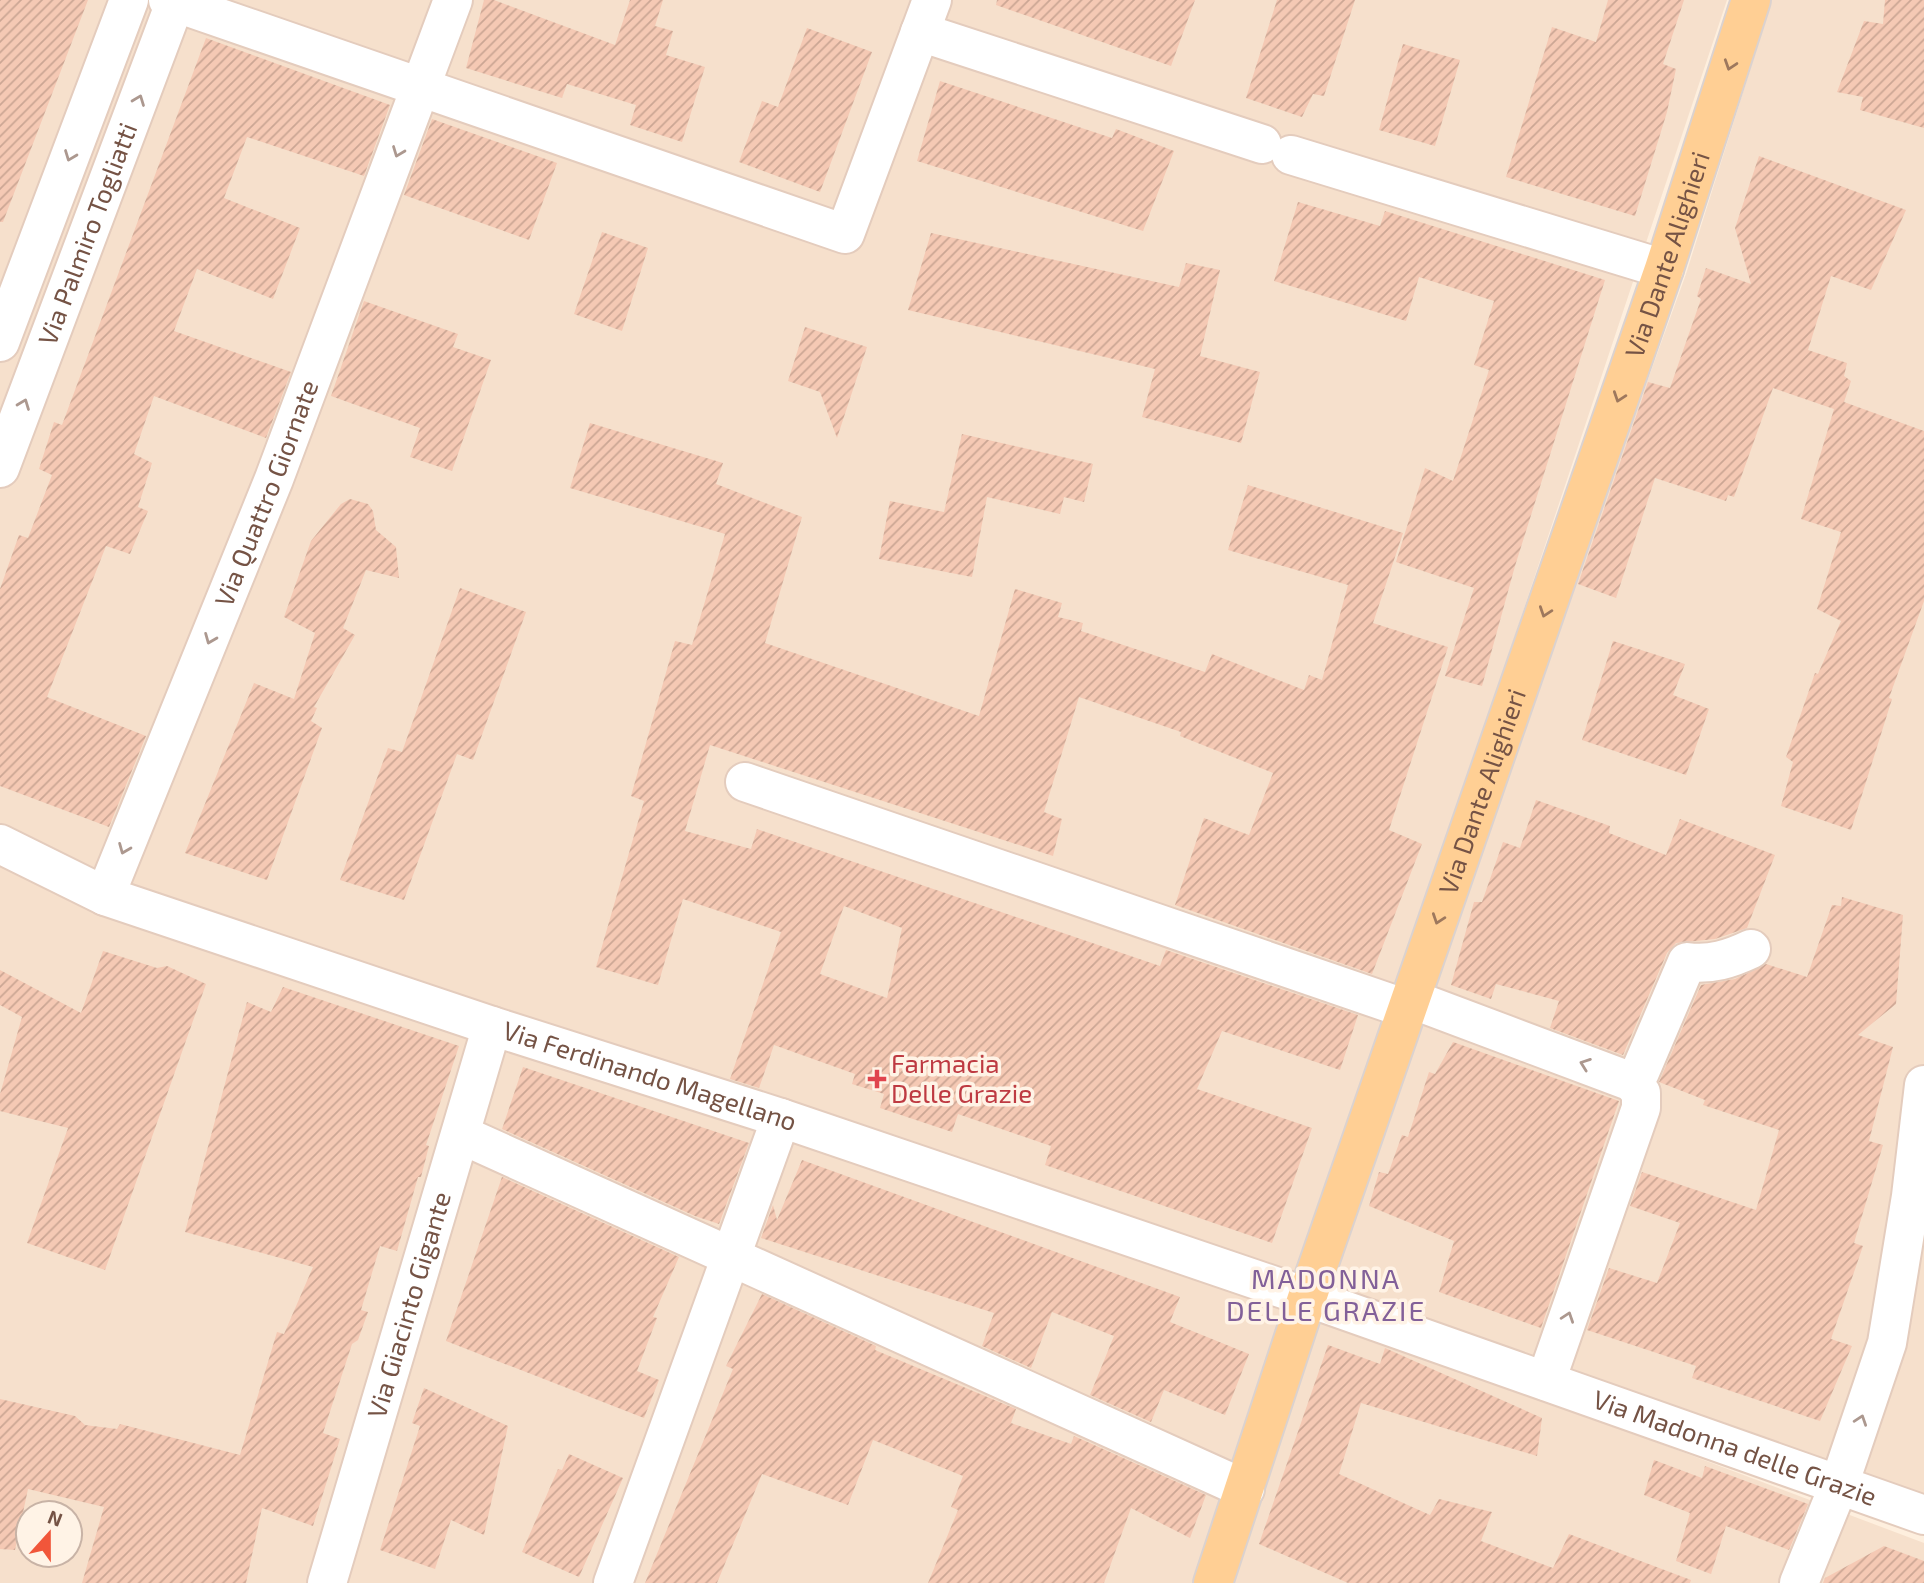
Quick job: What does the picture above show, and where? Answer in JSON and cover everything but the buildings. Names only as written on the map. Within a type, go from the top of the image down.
[{"type":"main road","name":"Via Dante Alighieri","points":[[1213,1583],[1307,1297],[1664,269],[1751,0]]},
{"type":"street","name":"Via Palmiro Togliatti","points":[[0,342],[128,0]]},
{"type":"street","name":"Via Quattro Giornate","points":[[106,896],[274,479],[423,89],[453,0]]},
{"type":"street","name":"Via Palmiro Togliatti","points":[[0,468],[173,1]]},
{"type":"street","points":[[173,1],[845,234],[926,16],[1277,150],[1664,269]]},
{"type":"street","points":[[745,782],[1409,1004],[1632,1082],[1641,1093],[1641,1108],[1546,1381]]},
{"type":"street","name":"Via Ferdinando Magellano","points":[[0,844],[106,896],[492,1026],[781,1118],[1307,1297]]},
{"type":"street","points":[[1632,1082],[1640,1072],[1687,962],[1701,964],[1727,960],[1751,949]]},
{"type":"street","name":"Via Giacinto Gigante","points":[[327,1583],[492,1026]]},
{"type":"street","points":[[1799,1583],[1839,1485],[1887,1343],[1911,1196],[1924,1085]]},
{"type":"street","points":[[613,1583],[781,1118]]},
{"type":"street","points":[[461,1135],[1245,1489]]},
{"type":"street","name":"Via Madonna delle Grazie","points":[[1307,1297],[1924,1515]]},
{"type":"shaded area","points":[[0,0],[1727,0],[1299,1283],[121,887],[0,826]]},
{"type":"shaded area","points":[[1772,0],[1924,0],[1924,1501],[1319,1290],[1686,274]]},
{"type":"shaded area","points":[[0,860],[1294,1300],[1199,1583],[0,1583]]},
{"type":"shaded area","points":[[1314,1313],[1924,1543],[1924,1583],[1226,1583]]},
{"type":"place","name":"Farmacia Delle Grazie","points":[[877,1079]]},
{"type":"district","name":"MADONNA DELLE GRAZIE","points":[[1326,1295]]}]
